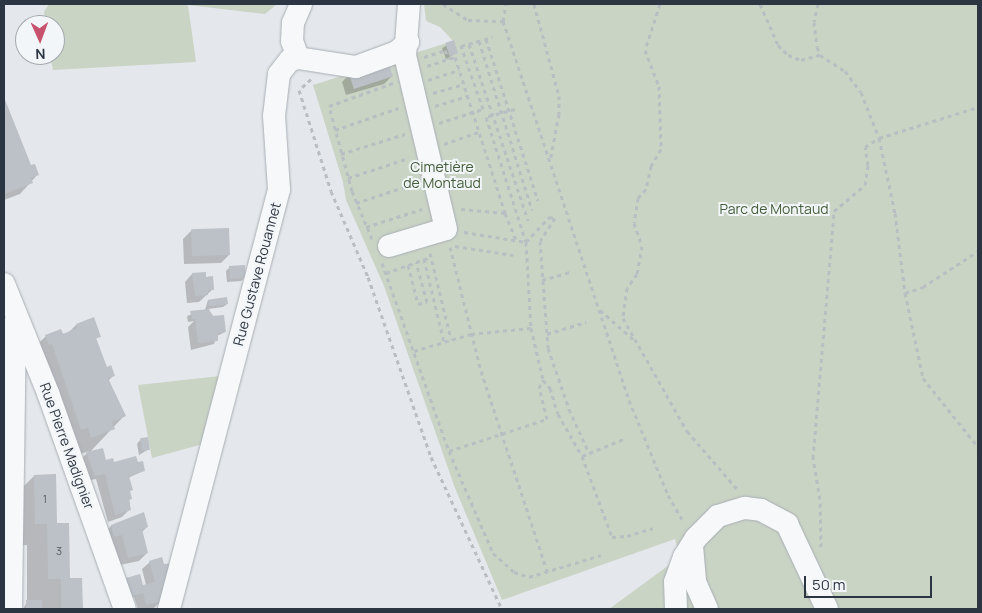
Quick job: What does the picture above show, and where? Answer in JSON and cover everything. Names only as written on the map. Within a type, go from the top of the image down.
[{"type":"street","points":[[301,4],[293,23],[292,41],[298,58],[356,67],[396,52],[413,86]]},
{"type":"street","points":[[381,249],[443,236],[440,205],[413,86],[409,4]]},
{"type":"street","name":"Rue Gustave Rouannet","points":[[169,609],[279,189],[274,116],[279,74],[290,60],[298,58]]},
{"type":"street","name":"Rue Pierre Madignier","points":[[4,284],[48,393],[125,609]]},
{"type":"street","points":[[11,609],[15,313]]},
{"type":"street","points":[[676,609],[675,582],[694,542],[718,516],[745,508],[761,510],[787,524],[827,609]]},
{"type":"street","points":[[694,542],[696,582],[707,609]]},
{"type":"path","points":[[443,4],[468,20],[503,21]]},
{"type":"path","points":[[506,4],[503,21],[647,447],[675,509],[694,542]]},
{"type":"path","points":[[534,4],[559,96],[559,114],[550,162]]},
{"type":"path","points":[[660,4],[645,50],[659,86],[661,149],[651,166],[646,189],[638,198],[634,223],[642,246],[637,274],[627,288],[622,311],[635,340],[687,431],[733,481],[745,508]]},
{"type":"path","points":[[760,4],[778,45],[788,56],[801,60],[820,55]]},
{"type":"path","points":[[818,4],[814,34],[820,55],[845,71],[860,92],[878,138],[895,213],[905,293],[923,378],[978,447]]},
{"type":"path","points":[[413,86],[473,112],[483,109],[461,46],[493,37]]},
{"type":"path","points":[[486,38],[538,201]]},
{"type":"path","points":[[479,41],[532,210]]},
{"type":"path","points":[[469,44],[528,220]]},
{"type":"path","points":[[341,154],[413,86],[445,50],[448,59]]},
{"type":"path","points":[[335,130],[413,86],[448,59],[455,58],[505,213],[516,240]]},
{"type":"path","points":[[459,70],[413,86],[329,106],[348,178],[366,227],[381,249],[386,273],[449,451],[493,553],[504,565],[523,576],[548,573],[601,555]]},
{"type":"path","points":[[314,77],[299,90],[331,191],[368,277],[431,457],[502,609]]},
{"type":"path","points":[[413,86],[464,84]]},
{"type":"path","points":[[413,86],[468,96]]},
{"type":"path","points":[[822,554],[820,499],[813,458],[832,216],[837,205],[865,185],[868,165],[866,147],[878,138],[978,107]]},
{"type":"path","points":[[515,109],[486,117],[526,242],[531,328],[543,380],[550,388],[558,414],[582,456],[612,537],[653,528]]},
{"type":"path","points":[[348,178],[479,132]]},
{"type":"path","points":[[356,203],[433,177]]},
{"type":"path","points":[[366,227],[440,205],[505,213]]},
{"type":"path","points":[[526,242],[550,217],[555,218],[540,241],[547,334],[569,409],[589,453]]},
{"type":"path","points":[[443,236],[526,242]]},
{"type":"path","points":[[443,236],[513,255]]},
{"type":"path","points":[[386,273],[431,257],[443,236]]},
{"type":"path","points":[[443,236],[502,434],[548,573]]},
{"type":"path","points":[[905,293],[923,287],[978,251]]},
{"type":"path","points":[[431,257],[452,339]]},
{"type":"path","points":[[424,260],[444,342]]},
{"type":"path","points":[[408,265],[418,304],[427,302],[416,262]]},
{"type":"path","points":[[542,280],[570,272]]},
{"type":"path","points":[[600,309],[635,340]]},
{"type":"path","points":[[547,334],[586,322]]},
{"type":"path","points":[[414,351],[472,334],[531,328]]},
{"type":"path","points":[[449,451],[546,419],[540,388],[543,380]]},
{"type":"path","points":[[582,456],[626,438]]},
{"type":"green space","points":[[49,4],[277,4],[265,14],[188,5],[196,62],[53,70],[52,65],[65,65],[65,15],[44,15],[44,12]]},
{"type":"green space","name":"Parc de Montaud","points":[[424,4],[978,4],[978,609],[609,609],[680,557],[675,539],[502,600],[455,488],[384,286],[346,200],[343,182],[313,85],[453,41],[440,27],[426,21]]},
{"type":"green space","points":[[220,376],[203,444],[152,458],[138,385]]},
{"type":"building","points":[[454,40],[458,53],[449,56],[445,43]]},
{"type":"building","points":[[388,61],[393,76],[354,89],[349,74]]},
{"type":"building","points":[[4,97],[31,165],[35,164],[39,175],[31,178],[33,183],[4,194]]},
{"type":"building","points":[[229,228],[230,255],[192,256],[191,229]]},
{"type":"building","points":[[245,265],[246,278],[230,279],[229,266]]},
{"type":"building","points":[[206,272],[206,277],[213,276],[214,290],[208,290],[208,295],[195,296],[192,273]]},
{"type":"building","points":[[227,297],[228,304],[209,307],[208,300]]},
{"type":"building","points":[[209,309],[212,316],[224,315],[226,332],[218,333],[218,341],[198,343],[195,319],[192,319],[190,311]]},
{"type":"building","points":[[94,317],[101,337],[96,338],[107,367],[111,365],[115,376],[108,378],[126,416],[112,422],[115,429],[91,438],[88,428],[81,430],[52,344],[49,345],[45,335],[61,329],[63,334],[77,328],[76,324]]},
{"type":"building","points":[[148,437],[150,450],[142,451],[140,438]]},
{"type":"building","points":[[103,448],[106,460],[113,458],[114,462],[136,456],[138,462],[143,461],[145,471],[129,476],[133,490],[130,491],[132,499],[129,500],[131,510],[115,515],[105,474],[95,476],[86,452]]},
{"type":"building","points":[[56,474],[57,523],[69,523],[70,578],[82,578],[83,609],[61,609],[61,579],[48,579],[47,524],[35,524],[34,475]]},
{"type":"building","points":[[144,512],[148,527],[142,529],[148,553],[128,558],[122,535],[114,537],[111,525]]},
{"type":"building","points":[[162,557],[164,564],[174,563],[164,601],[146,605],[143,593],[131,596],[126,578],[140,574],[143,585],[155,582],[149,561]]},
{"type":"building","points":[[26,600],[42,600],[42,609],[26,609]]},
{"type":"park label","name":"Cimetière de Montaud","points":[[442,176]]}]
